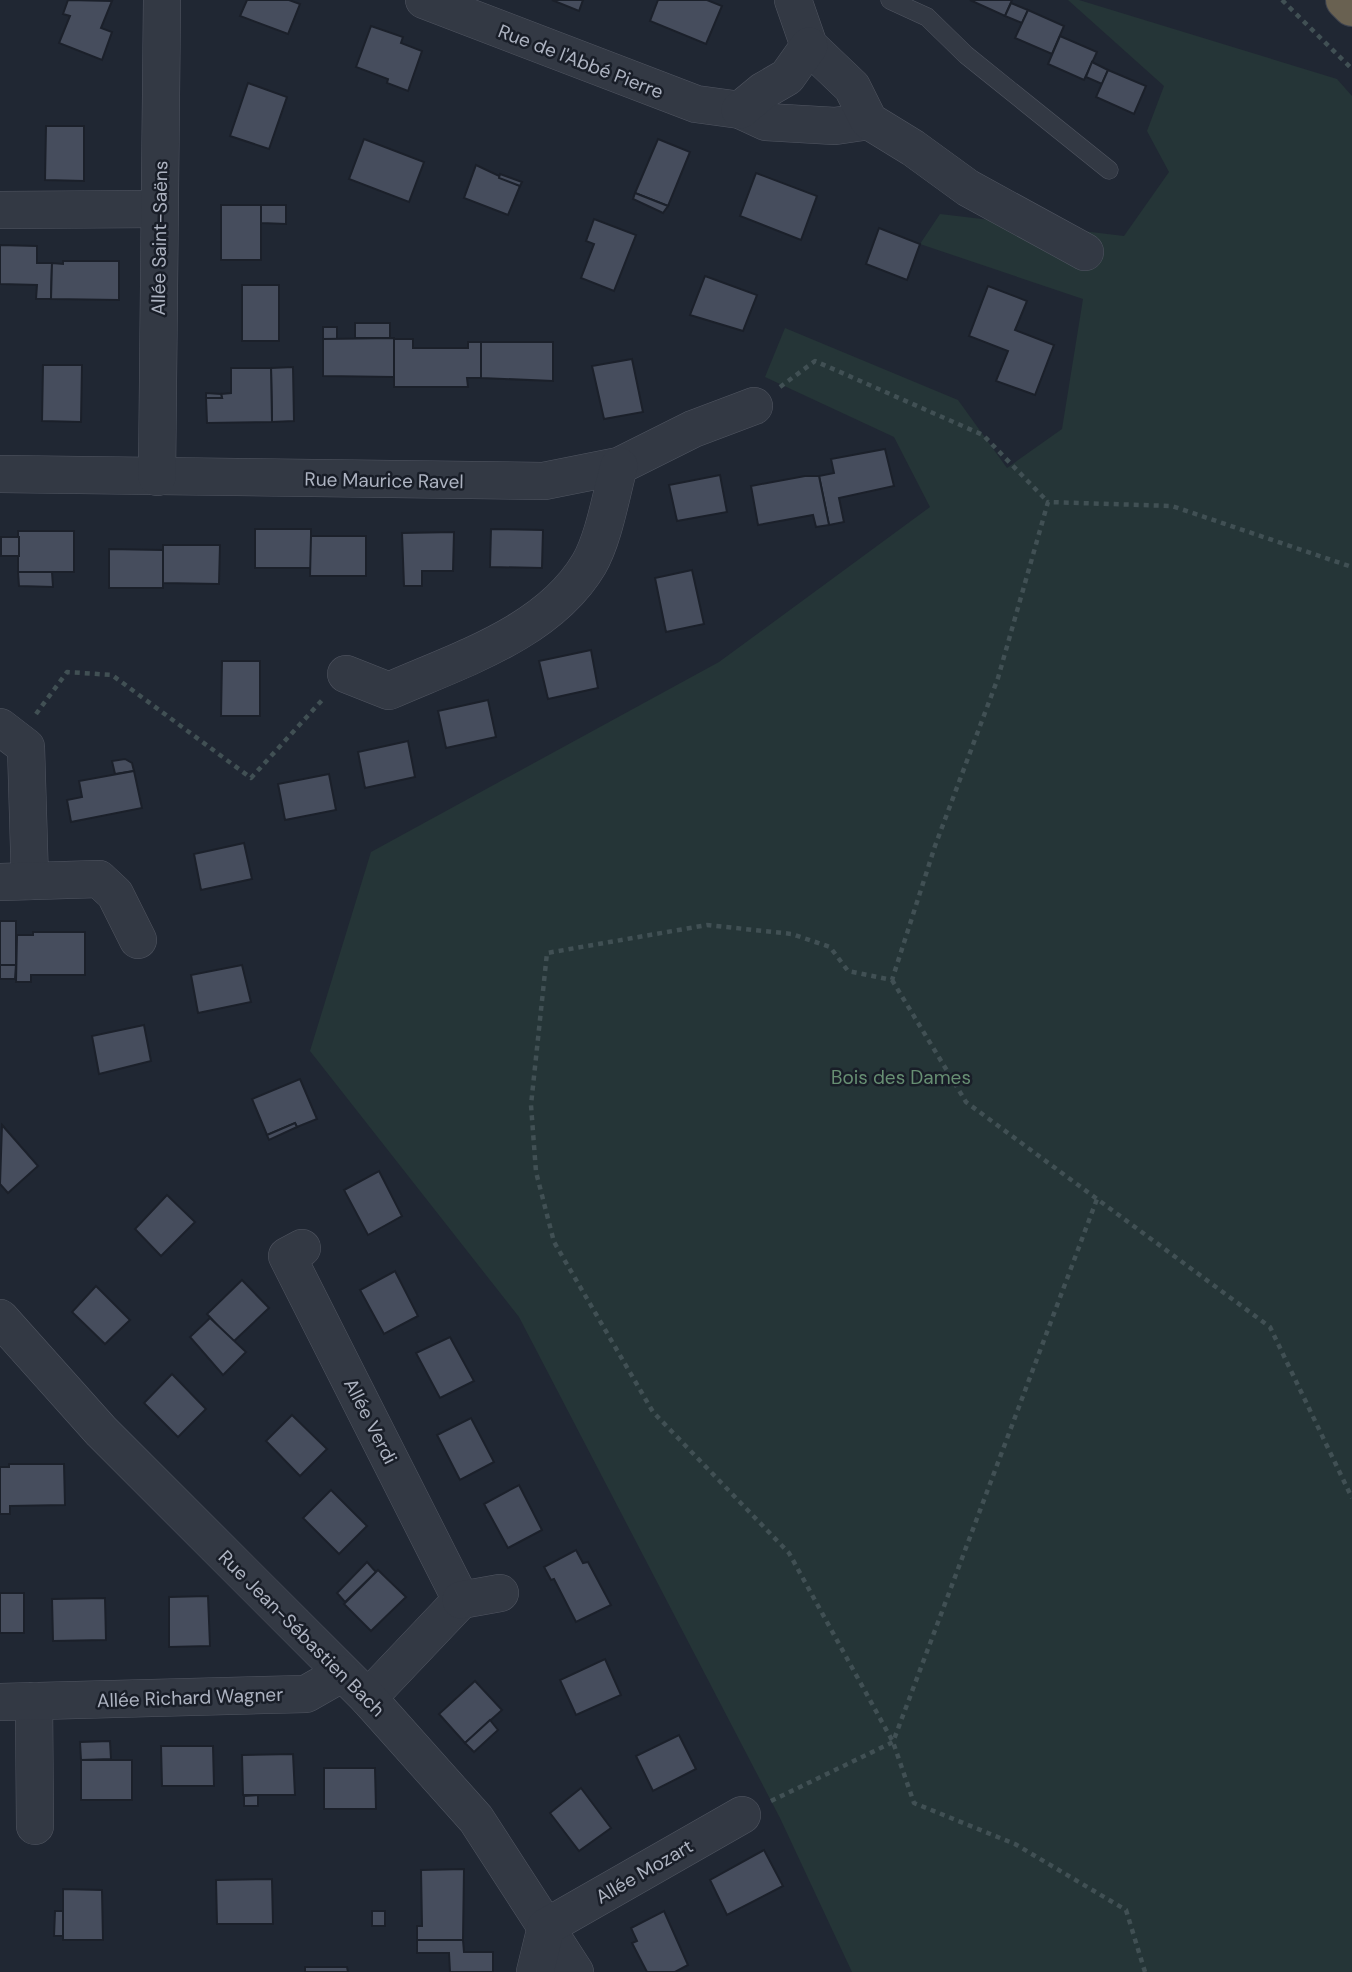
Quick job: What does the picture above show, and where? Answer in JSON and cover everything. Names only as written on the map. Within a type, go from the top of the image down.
[{"type":"highway","points":[[1345,0],[1352,7]]},
{"type":"street","name":"Allée Saint-Saëns","points":[[157,477],[162,0]]},
{"type":"street","name":"Rue de l'Abbé Pierre","points":[[424,0],[656,91],[696,104],[740,110],[766,122],[835,126],[869,121]]},
{"type":"street","points":[[793,0],[809,46],[852,87],[869,121],[913,148],[968,188],[1085,252]]},
{"type":"street","points":[[740,110],[763,91],[787,77],[809,46]]},
{"type":"street","points":[[0,210],[159,209]]},
{"type":"street","name":"Rue Maurice Ravel","points":[[0,474],[544,481],[619,466],[693,429],[754,406]]},
{"type":"street","points":[[346,674],[389,691],[505,640],[563,597],[590,562],[619,466]]},
{"type":"street","points":[[8,734],[26,747],[15,881],[99,879],[115,894],[138,940]]},
{"type":"street","name":"Allée Verdi","points":[[302,1248],[287,1256],[461,1600]]},
{"type":"street","name":"Rue Jean-Sébastien Bach","points":[[0,1318],[13,1352],[101,1430],[355,1686],[476,1819],[575,1972]]},
{"type":"street","points":[[355,1686],[461,1600],[500,1593]]},
{"type":"street","name":"Allée Richard Wagner","points":[[35,1826],[17,1702],[306,1694],[355,1686]]},
{"type":"street","name":"Allée Mozart","points":[[546,1927],[742,1815]]},
{"type":"street","points":[[535,1972],[546,1927]]},
{"type":"lane","points":[[890,0],[927,17],[966,55],[1109,170]]},
{"type":"path","points":[[1282,0],[1352,69]]},
{"type":"path","points":[[754,406],[815,361],[983,435],[1048,502],[1172,506],[1352,567]]},
{"type":"path","points":[[892,981],[935,846],[998,678],[1048,502]]},
{"type":"path","points":[[8,734],[67,672],[112,675],[251,778],[346,674]]},
{"type":"path","points":[[1145,1972],[1126,1910],[1015,1844],[914,1803],[893,1742],[789,1553],[653,1412],[554,1242],[536,1172],[531,1105],[547,953],[707,925],[792,934],[830,947],[848,971],[892,981],[966,1102],[1270,1327],[1352,1498]]},
{"type":"path","points":[[742,1815],[893,1742],[1097,1199]]},
{"type":"green space","name":"Bois des Dames","points":[[1068,0],[1079,0],[1337,79],[1352,96],[1352,1972],[852,1972],[780,1818],[519,1317],[310,1051],[371,852],[719,662],[930,507],[894,437],[765,377],[785,328],[958,400],[1007,468],[1062,429],[1083,299],[920,244],[940,214],[1124,236],[1169,172],[1147,131],[1164,86]]},
{"type":"building","points":[[68,0],[112,1],[101,28],[112,32],[102,60],[59,43],[70,16],[63,14]]},
{"type":"building","points":[[247,0],[289,0],[300,4],[288,34],[240,16]]},
{"type":"building","points":[[552,0],[583,0],[579,11]]},
{"type":"building","points":[[658,0],[707,0],[722,6],[706,44],[650,21]]},
{"type":"building","points":[[970,0],[1012,0],[1005,16]]},
{"type":"building","points":[[1011,3],[1028,10],[1022,23],[1005,16]]},
{"type":"building","points":[[1028,10],[1064,26],[1052,54],[1015,38]]},
{"type":"building","points":[[371,26],[403,37],[401,43],[422,51],[408,91],[387,83],[388,79],[356,67]]},
{"type":"building","points":[[1060,36],[1097,52],[1084,80],[1048,64]]},
{"type":"building","points":[[1092,62],[1108,70],[1102,84],[1086,77]]},
{"type":"building","points":[[1108,70],[1146,86],[1134,114],[1096,97]]},
{"type":"building","points":[[248,83],[287,97],[269,149],[230,136]]},
{"type":"building","points":[[46,126],[84,126],[84,181],[45,180]]},
{"type":"building","points":[[364,139],[424,162],[409,202],[349,179]]},
{"type":"building","points":[[658,139],[690,152],[668,206],[635,193]]},
{"type":"building","points":[[476,165],[520,186],[508,215],[464,198]]},
{"type":"building","points":[[756,173],[817,196],[801,240],[740,216]]},
{"type":"building","points":[[500,174],[522,182],[520,186],[499,178]]},
{"type":"building","points":[[635,193],[668,206],[663,213],[633,199]]},
{"type":"building","points":[[221,205],[261,205],[261,260],[221,260]]},
{"type":"building","points":[[261,205],[286,205],[286,224],[261,223]]},
{"type":"building","points":[[594,219],[636,235],[614,291],[581,278],[594,244],[586,241]]},
{"type":"building","points":[[879,228],[920,244],[907,280],[866,264]]},
{"type":"building","points":[[0,245],[37,246],[37,263],[52,263],[51,299],[36,299],[37,285],[0,284]]},
{"type":"building","points":[[63,261],[119,261],[119,300],[51,299],[52,263],[63,264]]},
{"type":"building","points":[[705,276],[757,295],[743,331],[690,315]]},
{"type":"building","points":[[242,285],[279,285],[279,341],[242,341]]},
{"type":"building","points":[[988,286],[1027,301],[1015,330],[1054,345],[1035,395],[996,381],[1008,351],[969,336]]},
{"type":"building","points":[[355,323],[390,323],[390,338],[355,338]]},
{"type":"building","points":[[323,327],[337,327],[337,339],[323,339]]},
{"type":"building","points":[[394,338],[394,377],[323,376],[323,339]]},
{"type":"building","points":[[394,339],[413,339],[413,348],[468,348],[468,342],[481,342],[481,378],[467,378],[468,387],[394,387]]},
{"type":"building","points":[[481,342],[553,342],[553,381],[481,378]]},
{"type":"building","points":[[632,359],[643,412],[604,419],[592,366]]},
{"type":"building","points":[[43,365],[82,365],[81,422],[42,421]]},
{"type":"building","points":[[293,367],[294,421],[272,422],[271,368]]},
{"type":"building","points":[[231,368],[271,368],[272,422],[207,423],[206,398],[222,398],[221,394],[231,393]]},
{"type":"building","points":[[206,393],[221,394],[222,398],[206,398]]},
{"type":"building","points":[[885,449],[894,486],[839,498],[844,522],[829,525],[819,476],[834,473],[831,459]]},
{"type":"building","points":[[720,475],[727,512],[677,521],[669,485]]},
{"type":"building","points":[[819,476],[829,525],[816,527],[813,515],[758,525],[751,486]]},
{"type":"building","points":[[255,529],[311,529],[311,568],[255,568]]},
{"type":"building","points":[[491,529],[543,530],[542,568],[490,567]]},
{"type":"building","points":[[18,531],[74,531],[74,572],[18,572]]},
{"type":"building","points":[[454,532],[453,571],[422,571],[422,586],[404,586],[402,533]]},
{"type":"building","points":[[311,536],[366,536],[366,576],[310,576]]},
{"type":"building","points":[[1,537],[19,537],[19,556],[1,556]]},
{"type":"building","points":[[163,545],[220,545],[219,584],[163,583]]},
{"type":"building","points":[[109,549],[163,550],[163,588],[109,588]]},
{"type":"building","points":[[692,570],[704,624],[666,632],[655,578]]},
{"type":"building","points":[[18,572],[52,572],[53,587],[19,586]]},
{"type":"building","points":[[591,650],[598,688],[548,699],[539,661]]},
{"type":"building","points":[[222,661],[260,661],[260,716],[221,716]]},
{"type":"building","points":[[488,700],[496,737],[446,748],[438,711]]},
{"type":"building","points":[[408,741],[415,777],[365,788],[358,752]]},
{"type":"building","points":[[125,759],[132,763],[134,771],[115,774],[112,761]]},
{"type":"building","points":[[134,771],[142,808],[71,822],[67,800],[82,797],[79,781]]},
{"type":"building","points":[[329,774],[336,810],[285,820],[278,784]]},
{"type":"building","points":[[244,843],[252,879],[201,890],[194,854]]},
{"type":"building","points":[[0,921],[16,921],[16,965],[0,965]]},
{"type":"building","points":[[33,932],[85,932],[85,975],[31,975],[31,982],[16,982],[17,935],[33,935]]},
{"type":"building","points":[[0,965],[16,965],[15,979],[0,979]]},
{"type":"building","points":[[242,965],[251,1002],[198,1013],[191,975]]},
{"type":"building","points":[[144,1025],[151,1061],[99,1074],[92,1036]]},
{"type":"building","points":[[300,1079],[317,1119],[297,1127],[295,1123],[267,1135],[252,1099]]},
{"type":"building","points":[[295,1123],[297,1127],[269,1140],[267,1135]]},
{"type":"building","points":[[2,1125],[38,1166],[8,1193],[0,1184]]},
{"type":"building","points":[[379,1171],[402,1216],[368,1235],[344,1190]]},
{"type":"building","points":[[167,1195],[195,1222],[161,1256],[135,1229]]},
{"type":"building","points":[[395,1271],[418,1316],[384,1334],[360,1290]]},
{"type":"building","points":[[242,1280],[269,1308],[233,1342],[207,1314]]},
{"type":"building","points":[[96,1286],[130,1320],[105,1344],[72,1312]]},
{"type":"building","points":[[210,1318],[246,1352],[223,1375],[190,1337]]},
{"type":"building","points":[[450,1337],[474,1381],[440,1398],[416,1353]]},
{"type":"building","points":[[172,1374],[206,1409],[178,1437],[144,1403]]},
{"type":"building","points":[[292,1415],[327,1449],[300,1476],[266,1441]]},
{"type":"building","points":[[471,1418],[494,1462],[460,1480],[437,1435]]},
{"type":"building","points":[[9,1464],[64,1464],[65,1505],[10,1506],[10,1514],[0,1514],[0,1467],[9,1467]]},
{"type":"building","points":[[519,1485],[542,1530],[508,1548],[484,1504]]},
{"type":"building","points":[[331,1490],[367,1526],[339,1554],[303,1518]]},
{"type":"building","points":[[576,1550],[583,1563],[588,1562],[611,1605],[576,1622],[554,1579],[551,1580],[544,1567]]},
{"type":"building","points":[[367,1562],[376,1572],[345,1602],[337,1593]]},
{"type":"building","points":[[378,1570],[406,1597],[371,1631],[344,1604]]},
{"type":"building","points":[[0,1593],[24,1593],[24,1633],[0,1633]]},
{"type":"building","points":[[208,1596],[210,1646],[169,1647],[169,1597]]},
{"type":"building","points":[[105,1598],[106,1640],[53,1641],[52,1599]]},
{"type":"building","points":[[605,1659],[621,1695],[576,1715],[560,1680]]},
{"type":"building","points":[[475,1681],[502,1710],[465,1743],[439,1714]]},
{"type":"building","points":[[490,1720],[498,1730],[474,1752],[465,1743]]},
{"type":"building","points":[[679,1735],[696,1769],[653,1791],[636,1756]]},
{"type":"building","points":[[110,1741],[111,1759],[81,1760],[80,1742]]},
{"type":"building","points":[[161,1746],[213,1746],[214,1786],[162,1786]]},
{"type":"building","points":[[293,1754],[295,1795],[243,1795],[242,1755]]},
{"type":"building","points":[[81,1760],[132,1760],[132,1800],[81,1800]]},
{"type":"building","points":[[324,1768],[375,1768],[376,1809],[324,1809]]},
{"type":"building","points":[[581,1788],[611,1828],[579,1851],[550,1813]]},
{"type":"building","points":[[258,1795],[258,1806],[244,1806],[244,1796]]},
{"type":"building","points":[[764,1850],[783,1886],[727,1915],[710,1880]]},
{"type":"building","points":[[464,1869],[463,1940],[417,1940],[417,1926],[422,1926],[421,1870]]},
{"type":"building","points":[[272,1879],[273,1924],[217,1924],[216,1880]]},
{"type":"building","points":[[63,1889],[102,1890],[103,1940],[63,1940]]},
{"type":"building","points":[[55,1911],[63,1911],[63,1936],[54,1936]]},
{"type":"building","points":[[372,1911],[385,1911],[385,1926],[372,1926]]},
{"type":"building","points":[[664,1911],[688,1965],[675,1972],[647,1972],[632,1943],[637,1941],[631,1928]]},
{"type":"building","points":[[417,1940],[463,1940],[464,1952],[493,1952],[493,1972],[450,1972],[449,1953],[417,1953]]},
{"type":"building","points":[[305,1967],[347,1967],[348,1972],[305,1972]]}]
